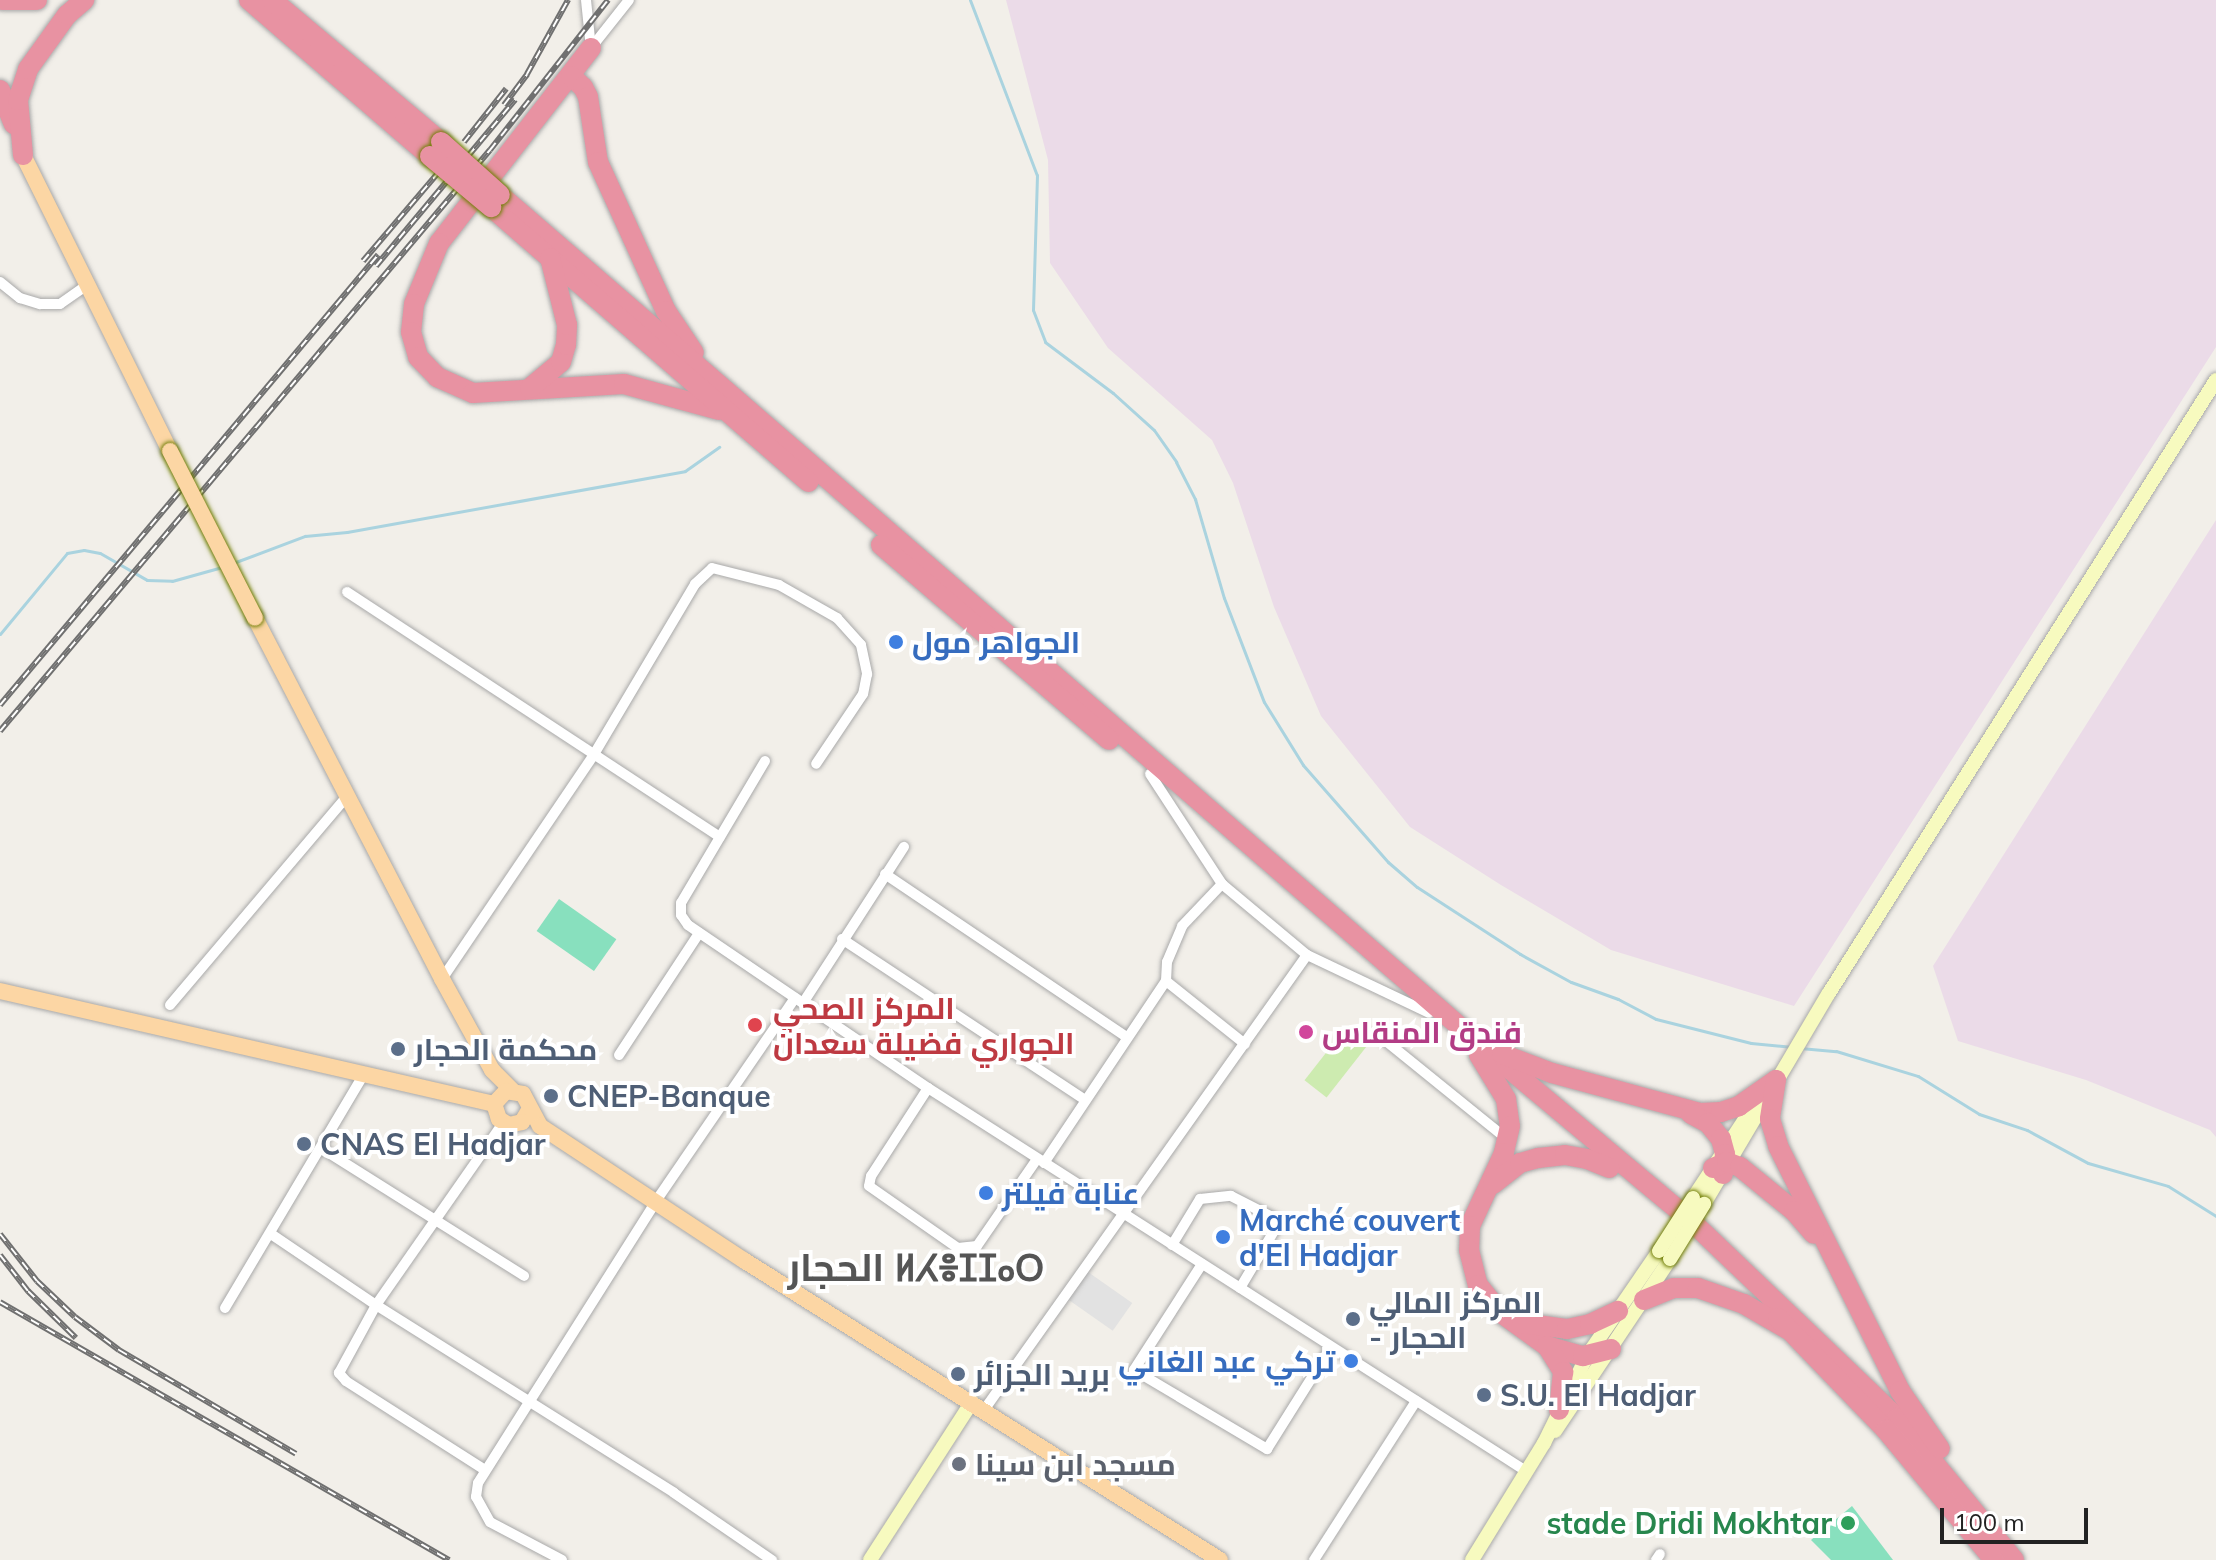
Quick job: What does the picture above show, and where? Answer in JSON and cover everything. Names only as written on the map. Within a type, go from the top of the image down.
[{"type":"highway","points":[[2,0],[37,0]]},
{"type":"highway","points":[[23,155],[18,100],[28,69],[67,15],[84,0]]},
{"type":"highway","points":[[249,0],[436,149]]},
{"type":"highway","points":[[272,0],[436,149],[709,376],[1477,1048],[1790,1331],[2004,1556]]},
{"type":"highway","points":[[591,48],[439,243],[414,304],[411,332],[418,357],[437,377],[473,393],[624,384],[692,400],[731,415]]},
{"type":"highway","points":[[571,76],[583,87],[588,97],[598,162],[642,262],[666,311],[709,376]]},
{"type":"highway","points":[[0,90],[23,155]]},
{"type":"highway","points":[[0,117],[23,155]]},
{"type":"highway","points":[[496,201],[550,258],[1429,1013],[1689,1219],[1787,1308],[1897,1418],[2004,1556]]},
{"type":"highway","points":[[525,391],[550,375],[561,362],[566,345],[567,325],[550,258]]},
{"type":"highway","points":[[1477,1048],[1680,1110],[1708,1123],[1723,1163],[1756,1178],[1802,1219],[1844,1281]]},
{"type":"highway","points":[[1477,1048],[1506,1099],[1510,1117],[1508,1140],[1470,1226],[1470,1262],[1485,1295],[1511,1320],[1547,1346],[1558,1359],[1563,1372],[1559,1410]]},
{"type":"highway","points":[[1680,1110],[1730,1110],[1778,1077]]},
{"type":"highway","points":[[1778,1077],[1770,1110],[1775,1139],[1900,1391],[1990,1519],[2004,1556]]},
{"type":"highway","points":[[1485,1192],[1520,1163],[1538,1158],[1565,1155],[1609,1168]]},
{"type":"highway","points":[[1644,1300],[1674,1288],[1698,1288],[1744,1304],[1790,1331]]},
{"type":"highway","points":[[1511,1320],[1560,1330],[1590,1324],[1618,1311]]},
{"type":"highway","points":[[1547,1346],[1587,1356],[1611,1349]]},
{"type":"main road","points":[[23,155],[86,286],[442,979],[492,1070],[512,1090],[523,1094],[525,1116]]},
{"type":"main road","points":[[1472,1560],[1544,1443],[1569,1414],[1644,1300],[1665,1255],[2216,380]]},
{"type":"main road","points":[[0,991],[363,1076],[495,1101],[512,1090]]},
{"type":"main road","points":[[492,1070],[496,1115],[503,1123],[525,1116]]},
{"type":"main road","points":[[525,1116],[745,1261],[1220,1560]]},
{"type":"main road","points":[[1544,1443],[1587,1356],[1618,1311],[1665,1255]]},
{"type":"main road","points":[[870,1560],[978,1406]]},
{"type":"street","points":[[586,0],[591,48]]},
{"type":"street","points":[[591,48],[629,0]]},
{"type":"street","points":[[0,282],[20,298],[40,304],[60,304],[86,286]]},
{"type":"street","points":[[442,979],[593,756],[695,584],[712,568],[779,585],[837,618],[861,645],[867,674],[863,694],[816,764]]},
{"type":"street","points":[[347,592],[720,837]]},
{"type":"street","points":[[765,761],[681,903],[683,920],[928,1088],[1526,1471]]},
{"type":"street","points":[[1150,774],[1222,884],[1307,955],[1429,1013]]},
{"type":"street","points":[[170,1005],[348,795]]},
{"type":"street","points":[[562,1560],[490,1522],[476,1497],[478,1483],[656,1201],[904,847]]},
{"type":"street","points":[[885,874],[1127,1037]]},
{"type":"street","points":[[928,1088],[871,1176],[869,1186],[958,1248],[973,1248],[981,1242],[1041,1161],[1166,981],[1167,962],[1182,926],[1222,884]]},
{"type":"street","points":[[619,1055],[699,933]]},
{"type":"street","points":[[842,939],[1085,1100]]},
{"type":"street","points":[[978,1406],[1123,1214],[1307,955]]},
{"type":"street","points":[[1166,981],[1245,1044]]},
{"type":"street","points":[[1376,1033],[1508,1140]]},
{"type":"street","points":[[225,1308],[363,1076]]},
{"type":"street","points":[[485,1470],[340,1375],[340,1368],[376,1305],[503,1123]]},
{"type":"street","points":[[321,1148],[524,1276]]},
{"type":"street","points":[[1172,1245],[1200,1199],[1231,1196],[1280,1221],[1240,1288]]},
{"type":"street","points":[[271,1234],[772,1560]]},
{"type":"street","points":[[1202,1264],[1134,1370],[1267,1449],[1331,1347]]},
{"type":"street","points":[[1314,1560],[1416,1401]]},
{"type":"shaded area","points":[[1006,0],[2216,0],[2216,347],[1794,1006],[1611,950],[1501,885],[1410,827],[1321,716],[1274,607],[1233,483],[1212,440],[1108,348],[1050,263],[1048,160]]},
{"type":"shaded area","points":[[2216,520],[2216,1137],[2210,1130],[2086,1080],[1958,1041],[1933,966]]},
{"type":"shaded area","points":[[1088,1272],[1132,1303],[1113,1331],[1068,1300]]},
{"type":"green space","points":[[559,899],[616,939],[594,971],[537,931]]},
{"type":"green space","points":[[1347,1026],[1369,1043],[1327,1098],[1305,1080]]},
{"type":"green space","name":"stade Dridi Mokhtar","points":[[1852,1506],[1893,1560],[1831,1560],[1811,1540]]},
{"type":"waterway","points":[[970,0],[1037,175],[1033,310],[1045,342],[1113,393],[1154,430],[1176,462],[1195,499],[1224,598],[1264,702],[1303,765],[1388,862],[1417,887],[1520,954],[1571,982],[1618,999],[1656,1019],[1751,1043],[1793,1047]]},
{"type":"waterway","points":[[233,563],[305,536],[347,532],[685,471],[719,447]]},
{"type":"waterway","points":[[0,634],[67,553],[84,550],[100,553],[147,580],[172,581],[222,567]]},
{"type":"waterway","points":[[1800,1048],[1836,1051],[1918,1076],[1979,1114],[2027,1130],[2088,1163],[2168,1186],[2216,1216]]},
{"type":"railway","points":[[504,105],[527,74],[568,0]]},
{"type":"railway","points":[[0,731],[490,150],[608,0]]},
{"type":"railway","points":[[464,142],[506,89]]},
{"type":"railway","points":[[376,266],[515,100]]},
{"type":"railway","points":[[363,261],[443,167]]},
{"type":"railway","points":[[0,705],[378,255]]},
{"type":"railway","points":[[0,1234],[37,1281],[75,1317],[119,1350],[296,1454]]},
{"type":"railway","points":[[0,1255],[28,1291],[76,1338]]},
{"type":"railway","points":[[0,1302],[449,1560]]},
{"type":"place","name":"الجواهر مول","points":[[896,642]]},
{"type":"place","name":"المركز الصحي الجواري فضيلة سعدان","points":[[755,1025]]},
{"type":"place","name":"فندق المنقاس","points":[[1306,1032]]},
{"type":"place","name":"محكمة الحجار","points":[[398,1049]]},
{"type":"place","name":"CNEP-Banque","points":[[551,1096]]},
{"type":"place","name":"CNAS El Hadjar","points":[[304,1144]]},
{"type":"place","name":"عنابة فيلتر","points":[[986,1193]]},
{"type":"place","name":"Marché couvert d'El Hadjar","points":[[1223,1237]]},
{"type":"place","name":"المركز المالي - الحجار","points":[[1353,1319]]},
{"type":"place","name":"تركي عبد الغاني","points":[[1351,1361]]},
{"type":"place","name":"بريد الجزائر","points":[[958,1374]]},
{"type":"place","name":"S.U. El Hadjar","points":[[1484,1395]]},
{"type":"place","name":"مسجد ابن سينا","points":[[959,1464]]},
{"type":"place","name":"stade Dridi Mokhtar","points":[[1848,1523]]},
{"type":"district","name":"الحجار ⵍⵃⴻⵊⵊⴰⵔ","points":[[916,1268]]}]
